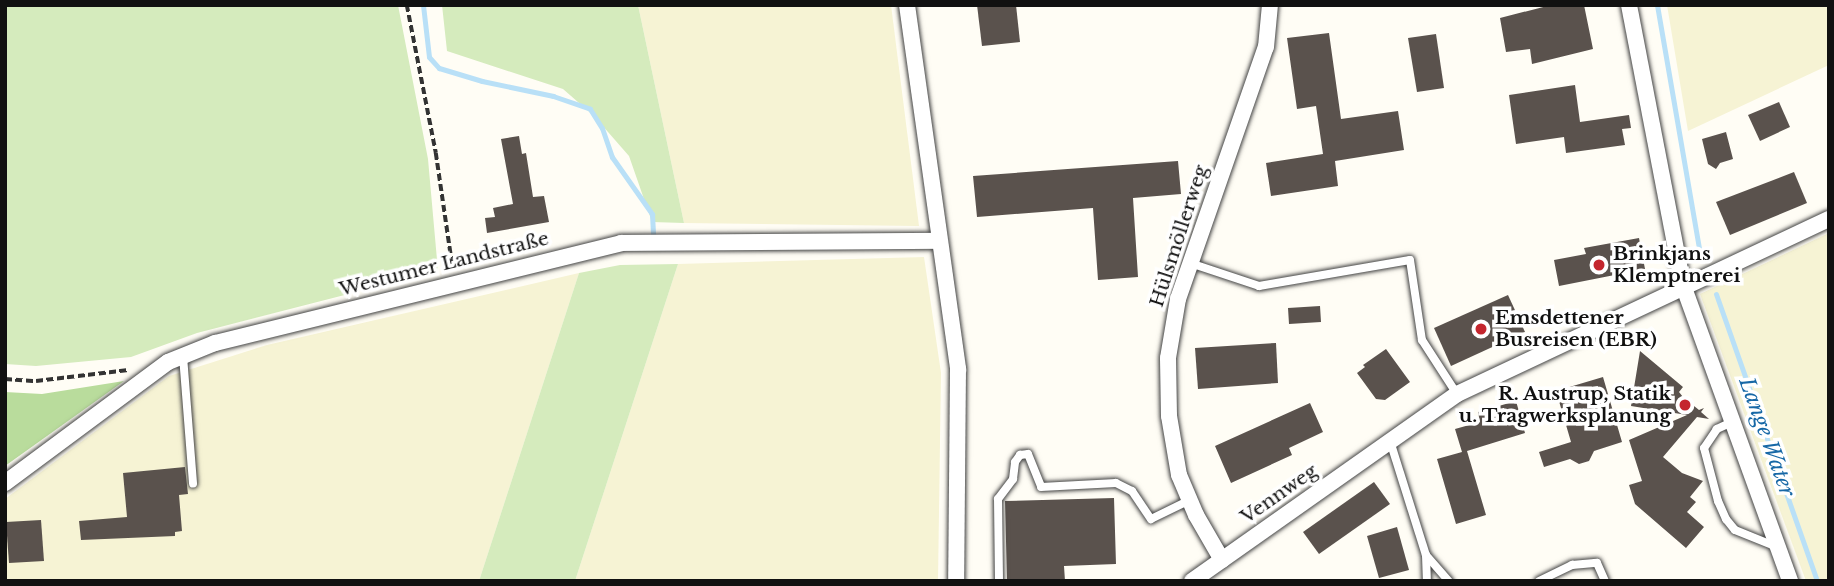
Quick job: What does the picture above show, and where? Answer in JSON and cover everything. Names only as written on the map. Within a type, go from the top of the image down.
[{"type":"street","points":[[907,5],[958,369],[957,581]]},
{"type":"street","name":"Hülsmöllerweg","points":[[1222,560],[1179,475],[1169,416],[1168,358],[1178,299],[1266,47],[1270,5]]},
{"type":"street","points":[[1629,5],[1683,285],[1790,581]]},
{"type":"street","name":"Vennweg","points":[[1192,581],[1457,394],[1683,285],[1829,219]]},
{"type":"street","name":"Westumer Landstraße","points":[[5,483],[168,362],[215,343],[621,243],[939,241]]},
{"type":"lane","points":[[1190,263],[1259,286],[1410,260],[1422,340],[1457,394]]},
{"type":"lane","points":[[183,356],[193,484]]},
{"type":"lane","points":[[1732,422],[1717,429],[1704,448],[1718,501],[1726,519],[1735,530],[1777,547]]},
{"type":"lane","points":[[1390,441],[1426,555],[1427,581]]},
{"type":"lane","points":[[999,581],[998,499],[1013,479],[1015,462],[1020,455],[1028,454],[1041,487],[1116,483],[1132,491],[1151,519],[1190,500]]},
{"type":"lane","points":[[1426,555],[1449,581]]},
{"type":"lane","points":[[1539,581],[1572,565],[1597,563],[1605,581]]},
{"type":"path","points":[[407,5],[436,153],[454,282]]},
{"type":"path","points":[[5,379],[36,381],[130,370]]},
{"type":"shaded area","points":[[638,5],[891,5],[919,226],[684,223]]},
{"type":"shaded area","points":[[1667,5],[1829,5],[1829,65],[1688,131]]},
{"type":"shaded area","points":[[1829,233],[1829,581],[1806,581],[1700,294]]},
{"type":"shaded area","points":[[924,257],[941,373],[938,581],[575,581],[678,264]]},
{"type":"shaded area","points":[[579,273],[479,581],[5,581],[5,499],[169,376],[267,345]]},
{"type":"green space","points":[[5,5],[398,5],[428,159],[438,271],[197,333],[131,357],[36,366],[5,364]]},
{"type":"green space","points":[[442,5],[638,5],[684,223],[652,222],[629,156],[594,116],[563,89],[447,51]]},
{"type":"green space","points":[[678,264],[575,581],[479,581],[579,273],[620,265]]},
{"type":"green space","points":[[124,381],[5,466],[5,392],[42,394]]},
{"type":"building","points":[[977,5],[1016,5],[1020,42],[982,46]]},
{"type":"building","points":[[1551,5],[1584,5],[1593,49],[1532,64],[1530,49],[1506,52],[1500,18]]},
{"type":"building","points":[[1329,33],[1341,119],[1398,111],[1404,150],[1335,161],[1338,186],[1271,196],[1266,163],[1323,154],[1316,106],[1297,109],[1287,38]]},
{"type":"building","points":[[1436,34],[1444,88],[1417,92],[1408,38]]},
{"type":"building","points":[[1575,85],[1580,122],[1629,115],[1631,128],[1622,129],[1625,145],[1566,153],[1564,137],[1516,144],[1509,95]]},
{"type":"building","points":[[1779,102],[1790,127],[1760,141],[1748,115]]},
{"type":"building","points":[[1726,132],[1733,159],[1720,163],[1716,169],[1708,164],[1702,139]]},
{"type":"building","points":[[519,136],[522,154],[526,153],[533,197],[544,196],[549,222],[487,233],[485,218],[495,217],[493,208],[513,204],[501,139]]},
{"type":"building","points":[[1178,161],[1181,194],[1133,198],[1138,277],[1098,280],[1093,208],[977,217],[973,176]]},
{"type":"building","points":[[1794,172],[1807,203],[1730,235],[1716,202]]},
{"type":"building","name":"Brinkjans Klemptnerei","points":[[1639,238],[1645,269],[1559,286],[1554,260],[1586,254],[1584,248]]},
{"type":"building","points":[[1508,295],[1525,332],[1451,366],[1434,328]]},
{"type":"building","points":[[1320,306],[1321,322],[1289,324],[1288,308]]},
{"type":"building","points":[[1276,343],[1278,383],[1198,389],[1195,348]]},
{"type":"building","points":[[1386,349],[1410,382],[1385,400],[1376,399],[1357,373],[1365,367],[1363,365]]},
{"type":"building","points":[[1640,351],[1683,387],[1679,392],[1683,397],[1699,410],[1704,408],[1701,412],[1709,419],[1697,417],[1663,457],[1682,473],[1703,481],[1690,497],[1696,502],[1687,512],[1704,527],[1686,548],[1635,504],[1629,485],[1642,481],[1629,440],[1687,415],[1631,406]]},
{"type":"building","points":[[1603,377],[1622,442],[1594,451],[1589,461],[1579,464],[1570,459],[1544,467],[1539,452],[1571,442],[1556,391]]},
{"type":"building","points":[[1516,401],[1525,433],[1467,451],[1486,515],[1456,524],[1437,459],[1462,452],[1455,429],[1480,422],[1478,412]]},
{"type":"building","points":[[1310,403],[1323,432],[1289,448],[1292,455],[1231,483],[1215,446]]},
{"type":"building","points":[[185,467],[188,494],[179,495],[182,531],[175,532],[175,536],[81,540],[79,521],[127,517],[123,473]]},
{"type":"building","points":[[1374,482],[1390,504],[1319,554],[1303,532]]},
{"type":"building","points":[[1114,498],[1116,564],[1064,566],[1065,581],[1007,581],[1005,501]]},
{"type":"building","points":[[41,520],[44,561],[9,563],[6,522]]},
{"type":"building","points":[[1397,527],[1409,570],[1379,578],[1367,536]]},
{"type":"waterway","points":[[423,5],[429,57],[439,68],[482,81],[553,96],[590,109],[602,128],[612,157],[652,214],[653,234]]},
{"type":"waterway","name":"Lange Water","points":[[1657,5],[1699,249]]},
{"type":"waterway","name":"Lange Water","points":[[1716,294],[1817,581]]},
{"type":"place","name":"Brinkjans Klemptnerei","points":[[1599,265]]},
{"type":"place","name":"Emsdettener Busreisen (EBR)","points":[[1481,329]]},
{"type":"place","name":"R. Austrup, Statik u. Tragwerksplanung","points":[[1685,405]]}]
